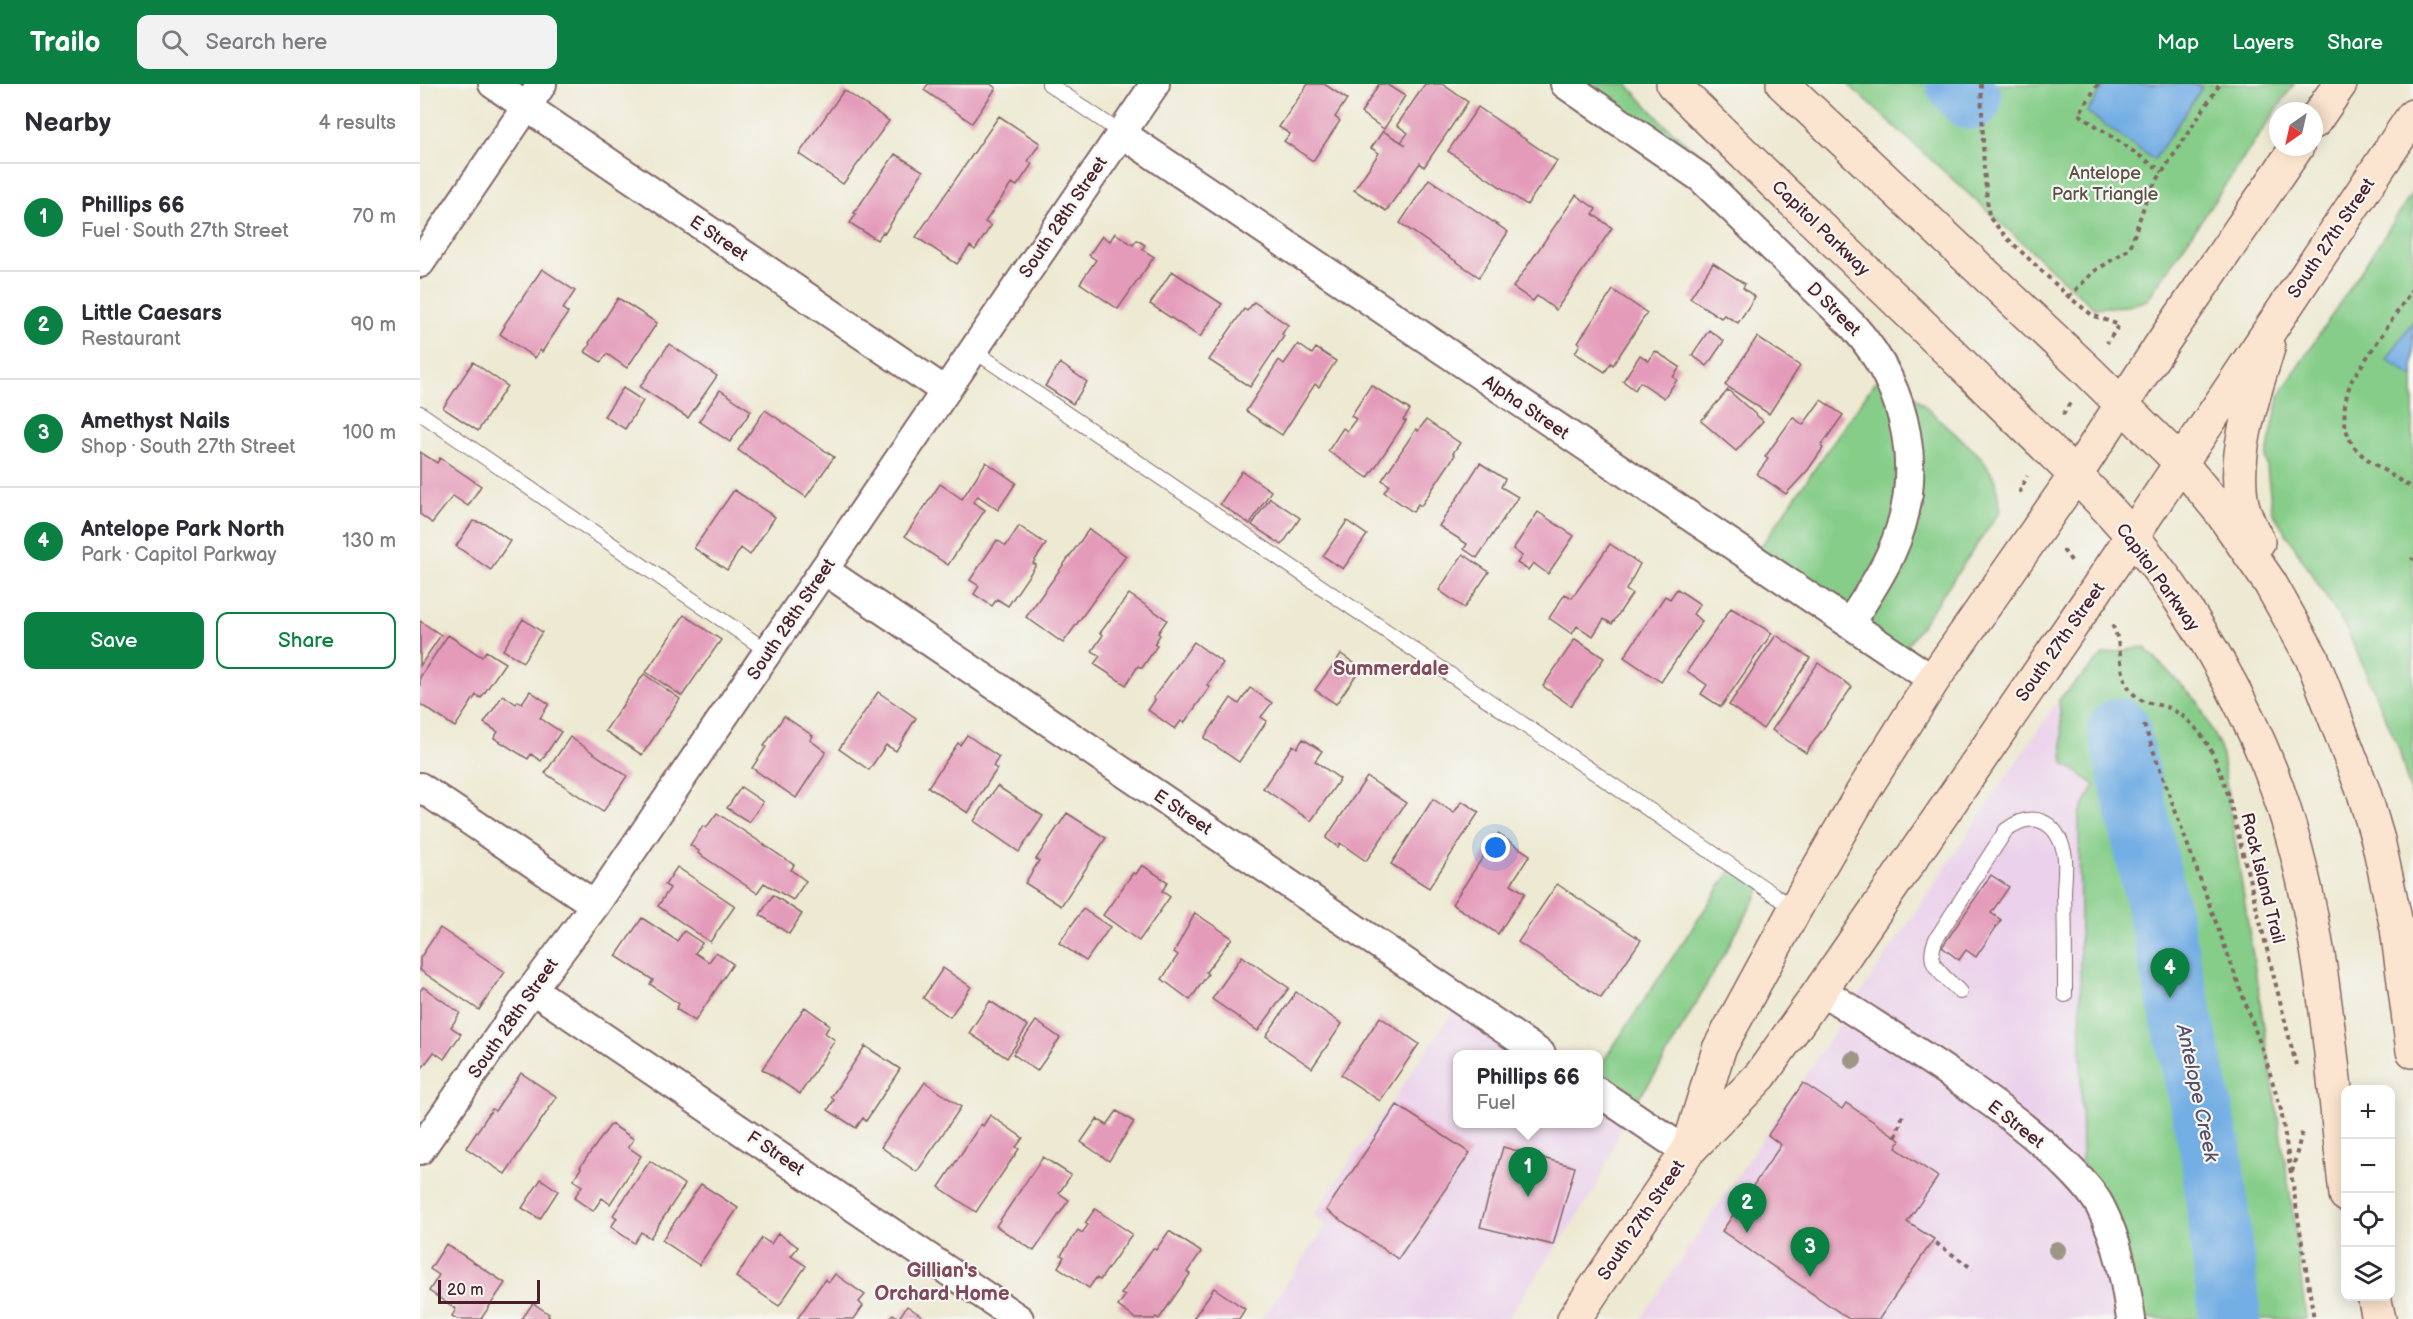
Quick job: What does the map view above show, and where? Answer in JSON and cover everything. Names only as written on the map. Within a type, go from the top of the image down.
[{"type":"main road","name":"Capitol Parkway","points":[[1673,84],[1964,365],[2131,535],[2205,641],[2242,707],[2276,787],[2294,839],[2308,895],[2323,990],[2346,1193]]},
{"type":"main road","points":[[1784,84],[2180,462],[2221,512],[2270,583],[2312,658]]},
{"type":"main road","points":[[2323,109],[2340,84]]},
{"type":"main road","name":"South 27th Street","points":[[1574,1319],[1687,1152],[1761,1075],[1821,990],[1926,834],[2094,593],[2413,116]]},
{"type":"main road","name":"South 27th Street","points":[[1687,1152],[1719,1049],[1794,909],[1862,793],[1933,680],[2291,156]]},
{"type":"main road","points":[[2278,316],[2246,426],[2241,464],[2241,499],[2246,516],[2312,658],[2364,793],[2378,840],[2397,928],[2413,1051]]},
{"type":"main road","points":[[2338,1123],[2341,1139]]},
{"type":"main road","points":[[2357,1301],[2359,1319]]},
{"type":"main road","points":[[2375,1301],[2379,1319]]},
{"type":"street","name":"E Street","points":[[494,84],[534,95],[945,391]]},
{"type":"street","name":"South 28th Street","points":[[420,1150],[531,989],[596,905],[1155,84]]},
{"type":"street","name":"D Street","points":[[1565,84],[1701,178],[1853,326],[1890,380],[1909,443],[1910,477],[1906,511],[1891,554],[1849,624]]},
{"type":"street","points":[[420,263],[534,95]]},
{"type":"street","name":"Alpha Street","points":[[1121,133],[1933,680]]},
{"type":"street","name":"E Street","points":[[824,570],[1535,1050]]},
{"type":"street","points":[[420,787],[596,905]]},
{"type":"street","name":"F Street","points":[[531,989],[1019,1319]]},
{"type":"street","name":"E Street","points":[[1821,990],[2021,1125],[2069,1168],[2091,1192],[2108,1224],[2123,1264],[2131,1319]]},
{"type":"street","points":[[1603,1095],[1687,1152]]},
{"type":"lane","points":[[1049,84],[1121,133]]},
{"type":"lane","points":[[973,350],[1794,909]]},
{"type":"lane","points":[[420,413],[769,652]]},
{"type":"lane","points":[[1960,992],[1935,967],[1931,958],[1931,949],[2006,830],[2021,820],[2033,818],[2044,822],[2053,831],[2064,854],[2065,996]]},
{"type":"path","points":[[1981,84],[1984,170],[1989,217],[2007,238],[2068,297],[2092,315],[2119,325]]},
{"type":"path","points":[[2098,84],[2079,114],[2163,172]]},
{"type":"path","points":[[2068,297],[2092,273],[2130,248],[2145,200],[2220,84]]},
{"type":"path","points":[[2413,288],[2352,380],[2346,394],[2344,410],[2346,428],[2355,448],[2413,489]]},
{"type":"path","name":"Rock Island Trail","points":[[2118,635],[2122,672],[2127,684],[2138,698],[2167,707],[2177,713],[2196,730],[2214,754],[2228,794],[2296,1066]]},
{"type":"path","points":[[2144,725],[2265,1057],[2281,1110],[2314,1319]]},
{"type":"path","points":[[1896,1137],[1904,1111]]},
{"type":"path","points":[[2292,1172],[2303,1136],[2302,1125]]},
{"type":"path","points":[[1935,1243],[1973,1269]]},
{"type":"shaded area","points":[[2059,699],[2064,763],[2095,785],[2131,1319],[1641,1319]]},
{"type":"shaded area","points":[[1461,1000],[1535,1050],[1453,1050],[1453,1128],[1603,1128],[1603,1095],[1628,1112],[1595,1190],[1507,1319],[1262,1319],[1327,1225],[1314,1215]]},
{"type":"green space","points":[[1586,84],[1627,84],[1664,124],[1758,204]]},
{"type":"green space","name":"Antelope Park Triangle","points":[[1848,84],[2294,84],[2282,102],[2269,102],[2269,121],[2147,300],[2128,306],[2094,308]]},
{"type":"green space","points":[[2413,192],[2413,803],[2398,746],[2347,630],[2272,511],[2266,458],[2280,394]]},
{"type":"green space","points":[[1884,369],[1981,457],[1996,481],[2000,511],[1899,658],[1752,559]]},
{"type":"green space","points":[[2144,647],[2198,702],[2221,750],[2294,1220],[2306,1319],[2131,1319],[2082,1183],[2079,814],[2095,785],[2064,763],[2059,699],[2104,654]]},
{"type":"green space","points":[[1733,867],[1762,887],[1657,1072],[1628,1112],[1603,1095],[1603,1062]]},
{"type":"water","points":[[2105,84],[2197,84],[2202,88],[2154,160],[2087,112]]},
{"type":"water","points":[[2413,321],[2413,377],[2387,359]]},
{"type":"building","points":[[928,84],[990,84],[996,88],[972,123],[924,90]]},
{"type":"building","points":[[1308,84],[1324,84],[1347,99],[1335,117],[1340,121],[1313,161],[1284,141],[1290,134],[1279,127]]},
{"type":"building","points":[[1379,84],[1386,84],[1405,96],[1384,129],[1361,113]]},
{"type":"building","points":[[1425,84],[1442,84],[1468,102],[1424,167],[1420,163],[1386,211],[1354,190],[1379,153],[1371,148],[1383,131],[1401,142],[1408,133],[1397,125]]},
{"type":"building","points":[[844,90],[889,121],[843,184],[799,154]]},
{"type":"building","points":[[1478,107],[1557,161],[1527,205],[1448,151]]},
{"type":"building","points":[[999,116],[1040,143],[1028,161],[1032,164],[1017,186],[1012,183],[985,222],[991,226],[975,250],[970,246],[957,264],[916,237]]},
{"type":"building","points":[[895,154],[923,171],[885,233],[883,232],[877,240],[850,223],[856,214],[854,213]]},
{"type":"building","points":[[1429,179],[1508,232],[1479,277],[1400,223]]},
{"type":"building","points":[[1576,195],[1596,209],[1593,214],[1612,228],[1556,310],[1537,296],[1533,301],[1513,287]]},
{"type":"building","points":[[1115,233],[1133,245],[1137,240],[1145,245],[1142,249],[1154,257],[1118,309],[1080,283],[1096,260],[1089,255],[1102,236],[1110,241]]},
{"type":"building","points":[[1713,263],[1745,284],[1743,288],[1755,297],[1738,323],[1724,315],[1721,318],[1690,298]]},
{"type":"building","points":[[542,269],[575,291],[563,309],[568,313],[542,352],[540,350],[535,358],[500,334]]},
{"type":"building","points":[[1172,271],[1222,304],[1200,337],[1150,304]]},
{"type":"building","points":[[1613,290],[1647,313],[1613,365],[1611,363],[1605,372],[1575,353],[1580,344],[1578,342]]},
{"type":"building","points":[[618,298],[657,323],[627,368],[607,354],[601,362],[585,352]]},
{"type":"building","points":[[1254,302],[1288,325],[1282,334],[1284,336],[1250,387],[1209,360],[1244,309],[1247,311]]},
{"type":"building","points":[[1709,330],[1724,341],[1707,366],[1692,355]]},
{"type":"building","points":[[1757,337],[1800,366],[1769,414],[1725,385]]},
{"type":"building","points":[[669,344],[717,376],[688,418],[640,387]]},
{"type":"building","points":[[1298,344],[1312,354],[1316,348],[1336,361],[1319,387],[1315,384],[1282,435],[1246,411],[1279,360],[1284,364]]},
{"type":"building","points":[[1655,351],[1680,367],[1673,377],[1677,380],[1664,398],[1640,382],[1635,390],[1623,381],[1640,355],[1649,361]]},
{"type":"building","points":[[473,362],[507,386],[478,431],[443,408]]},
{"type":"building","points":[[1060,363],[1087,382],[1073,404],[1045,386]]},
{"type":"building","points":[[1371,385],[1410,410],[1403,420],[1406,421],[1368,478],[1328,451],[1343,428],[1347,431],[1356,419],[1351,416]]},
{"type":"building","points":[[623,388],[643,401],[625,429],[604,416]]},
{"type":"building","points":[[720,390],[751,411],[730,442],[699,421]]},
{"type":"building","points":[[1728,390],[1763,421],[1736,451],[1701,421]]},
{"type":"building","points":[[1821,400],[1843,415],[1821,446],[1823,448],[1808,470],[1786,494],[1757,474],[1768,459],[1765,457],[1793,417],[1803,425]]},
{"type":"building","points":[[765,410],[834,457],[806,497],[738,450]]},
{"type":"building","points":[[1426,420],[1460,443],[1453,453],[1455,455],[1421,506],[1418,504],[1413,512],[1384,492],[1389,485],[1382,480],[1416,429],[1418,431]]},
{"type":"building","points":[[420,452],[437,463],[440,458],[481,486],[468,506],[453,496],[432,523],[420,514]]},
{"type":"building","points":[[986,462],[1016,483],[998,510],[978,496],[973,502],[985,510],[948,565],[905,536],[940,484],[962,499]]},
{"type":"building","points":[[1480,463],[1505,479],[1501,487],[1518,497],[1477,558],[1464,549],[1467,544],[1439,526]]},
{"type":"building","points":[[1242,471],[1271,491],[1250,524],[1220,504]]},
{"type":"building","points":[[734,490],[775,517],[750,555],[741,548],[727,570],[694,548]]},
{"type":"building","points":[[1270,498],[1300,518],[1282,545],[1252,525]]},
{"type":"building","points":[[1538,512],[1574,536],[1548,574],[1533,563],[1528,570],[1517,563],[1522,556],[1513,549]]},
{"type":"building","points":[[473,521],[486,524],[510,541],[491,570],[456,546]]},
{"type":"building","points":[[1347,521],[1367,535],[1343,569],[1323,556]]},
{"type":"building","points":[[1019,526],[1046,544],[1033,563],[1036,565],[1008,606],[997,599],[992,606],[974,594],[979,586],[970,580],[997,540],[1006,546]]},
{"type":"building","points":[[1089,529],[1126,556],[1063,643],[1026,617]]},
{"type":"building","points":[[1610,544],[1640,564],[1626,590],[1632,594],[1612,624],[1604,619],[1593,636],[1577,626],[1572,634],[1549,618],[1565,594],[1572,598]]},
{"type":"building","points":[[1463,554],[1489,572],[1464,608],[1439,590]]},
{"type":"building","points":[[1677,589],[1700,604],[1693,614],[1702,621],[1661,682],[1624,657],[1665,596],[1670,599]]},
{"type":"building","points":[[1129,594],[1167,620],[1158,633],[1160,635],[1154,644],[1157,646],[1142,668],[1138,666],[1126,685],[1094,664],[1100,656],[1092,651],[1103,635],[1100,633]]},
{"type":"building","points":[[1731,608],[1772,633],[1721,707],[1701,694],[1707,685],[1687,671]]},
{"type":"building","points":[[684,615],[721,640],[682,696],[646,672]]},
{"type":"building","points":[[523,619],[542,632],[523,662],[503,650]]},
{"type":"building","points":[[420,621],[441,635],[420,666]]},
{"type":"building","points":[[448,635],[482,657],[486,651],[505,663],[481,698],[476,695],[455,727],[420,704],[420,677]]},
{"type":"building","points":[[1776,635],[1810,658],[1763,729],[1729,705]]},
{"type":"building","points":[[1575,639],[1604,658],[1571,706],[1543,686]]},
{"type":"building","points":[[1194,642],[1223,663],[1207,685],[1210,687],[1184,723],[1181,721],[1175,729],[1148,710],[1155,700],[1153,698]]},
{"type":"building","points":[[1341,654],[1361,668],[1336,704],[1315,690]]},
{"type":"building","points":[[1818,663],[1852,687],[1806,753],[1772,730]]},
{"type":"building","points":[[644,674],[680,699],[642,755],[605,731]]},
{"type":"building","points":[[1250,688],[1272,703],[1261,717],[1267,721],[1239,762],[1204,738],[1231,698],[1239,704]]},
{"type":"building","points":[[530,691],[549,704],[540,718],[561,732],[541,761],[531,754],[528,759],[494,738],[498,732],[484,723],[503,695],[516,704],[518,701],[522,703]]},
{"type":"building","points":[[878,692],[916,718],[896,751],[886,745],[869,770],[839,749]]},
{"type":"building","points":[[784,716],[813,736],[810,740],[826,752],[796,798],[752,768]]},
{"type":"building","points":[[967,735],[999,757],[993,766],[997,769],[968,813],[928,787],[958,743],[960,745]]},
{"type":"building","points":[[570,737],[627,776],[603,812],[545,773]]},
{"type":"building","points":[[1303,739],[1322,751],[1315,761],[1340,779],[1311,821],[1263,788],[1293,745],[1297,748]]},
{"type":"building","points":[[1367,777],[1406,803],[1366,861],[1340,843],[1338,847],[1326,838]]},
{"type":"building","points":[[997,786],[1043,816],[1019,852],[974,821]]},
{"type":"building","points":[[741,787],[763,802],[749,822],[727,808]]},
{"type":"building","points":[[1433,799],[1454,813],[1462,801],[1479,812],[1429,888],[1391,864]]},
{"type":"building","points":[[717,813],[794,865],[791,870],[806,881],[793,900],[764,883],[757,893],[698,853],[699,851],[690,845],[703,826],[706,828]]},
{"type":"building","points":[[1067,813],[1106,838],[1061,906],[1025,883],[1039,861],[1036,859]]},
{"type":"building","points":[[1498,834],[1530,855],[1511,884],[1525,893],[1498,934],[1452,904]]},
{"type":"building","points":[[1142,865],[1168,882],[1162,891],[1170,897],[1139,941],[1103,915],[1133,873],[1136,874]]},
{"type":"building","points":[[677,867],[735,906],[710,942],[658,906],[670,888],[665,885]]},
{"type":"building","points":[[1991,875],[2009,887],[1991,913],[2001,920],[1976,957],[1966,950],[1959,960],[1942,947]]},
{"type":"building","points":[[1557,884],[1641,940],[1601,998],[1518,942]]},
{"type":"building","points":[[773,895],[802,914],[789,934],[760,915]]},
{"type":"building","points":[[1083,909],[1110,927],[1086,961],[1059,943]]},
{"type":"building","points":[[1195,913],[1232,938],[1206,972],[1208,974],[1190,1000],[1162,979],[1178,955],[1174,952]]},
{"type":"building","points":[[642,918],[677,941],[684,931],[702,943],[695,953],[709,962],[716,952],[733,964],[695,1021],[676,1009],[679,1004],[650,984],[653,980],[616,956]]},
{"type":"building","points":[[440,928],[505,972],[479,1010],[420,970],[420,958]]},
{"type":"building","points":[[1242,956],[1289,988],[1258,1031],[1212,999]]},
{"type":"building","points":[[943,968],[971,987],[950,1017],[923,998]]},
{"type":"building","points":[[423,987],[460,1013],[451,1027],[461,1034],[444,1059],[434,1052],[423,1067],[420,1065],[420,991]]},
{"type":"building","points":[[1296,992],[1342,1024],[1312,1068],[1266,1036]]},
{"type":"building","points":[[990,1001],[1028,1026],[1007,1058],[969,1033]]},
{"type":"building","points":[[805,1007],[830,1025],[825,1033],[835,1040],[800,1094],[762,1069]]},
{"type":"building","points":[[1380,1017],[1419,1044],[1380,1101],[1341,1075]]},
{"type":"building","points":[[1036,1021],[1060,1038],[1037,1071],[1013,1054]]},
{"type":"building","points":[[865,1046],[900,1069],[866,1121],[863,1118],[856,1128],[828,1110],[834,1100],[831,1097]]},
{"type":"building","points":[[521,1073],[557,1097],[505,1174],[466,1148],[492,1109],[495,1111]]},
{"type":"building","points":[[925,1082],[961,1107],[917,1172],[881,1147]]},
{"type":"building","points":[[1803,1083],[1842,1109],[1846,1103],[1896,1137],[1900,1141],[1896,1148],[1938,1177],[1907,1222],[1934,1239],[1879,1319],[1849,1319],[1722,1231],[1781,1145],[1768,1135]]},
{"type":"building","points":[[1397,1105],[1470,1153],[1398,1259],[1326,1210]]},
{"type":"building","points":[[1117,1111],[1134,1122],[1109,1161],[1081,1142],[1097,1119],[1107,1125]]},
{"type":"building","points":[[990,1115],[1023,1138],[1016,1147],[1019,1149],[976,1212],[939,1187],[981,1124],[983,1126]]},
{"type":"building","points":[[611,1124],[634,1139],[628,1147],[641,1156],[610,1204],[602,1198],[593,1211],[574,1198],[582,1186],[573,1180]]},
{"type":"building","points":[[1503,1147],[1575,1167],[1553,1245],[1480,1227]]},
{"type":"building","points":[[1043,1157],[1071,1175],[1059,1193],[1069,1200],[1034,1251],[996,1226]]},
{"type":"building","points":[[650,1161],[685,1185],[650,1238],[641,1232],[634,1243],[611,1227],[617,1218],[613,1215]]},
{"type":"building","points":[[541,1179],[558,1191],[540,1219],[522,1208]]},
{"type":"building","points":[[701,1184],[738,1208],[699,1265],[662,1240]]},
{"type":"building","points":[[1095,1209],[1132,1234],[1100,1280],[1096,1278],[1089,1288],[1058,1267],[1064,1257],[1061,1255],[1078,1230],[1082,1233],[1088,1225],[1085,1223]]},
{"type":"building","points":[[1169,1231],[1201,1252],[1187,1272],[1190,1274],[1159,1319],[1156,1317],[1136,1319],[1118,1306],[1125,1296],[1121,1294],[1153,1248],[1156,1250]]},
{"type":"building","points":[[778,1233],[798,1247],[791,1256],[806,1266],[779,1306],[736,1277],[762,1238],[771,1244]]},
{"type":"building","points":[[446,1244],[505,1283],[481,1319],[457,1319],[452,1316],[456,1309],[429,1291],[439,1275],[430,1269]]},
{"type":"building","points":[[835,1274],[865,1295],[859,1302],[863,1306],[854,1319],[797,1319],[825,1279],[829,1282]]},
{"type":"building","points":[[1214,1288],[1245,1309],[1239,1319],[1193,1319]]},
{"type":"building","points":[[533,1303],[549,1314],[551,1319],[522,1319]]},
{"type":"building","points":[[907,1306],[926,1319],[889,1319],[893,1314],[899,1318]]},
{"type":"waterway","name":"Antelope Creek","points":[[1957,84],[1971,99]]},
{"type":"waterway","name":"Antelope Creek","points":[[2119,729],[2211,1152],[2230,1319]]},
{"type":"place","name":"Antelope Park North","points":[[2170,998]]},
{"type":"place","name":"Phillips 66","points":[[1528,1197]]},
{"type":"place","name":"Little Caesars","points":[[1747,1233]]},
{"type":"place","name":"Amethyst Nails","points":[[1810,1277]]},
{"type":"district","name":"Summerdale","points":[[1391,668]]},
{"type":"district","name":"Gillian's Orchard Home","points":[[942,1282]]}]
